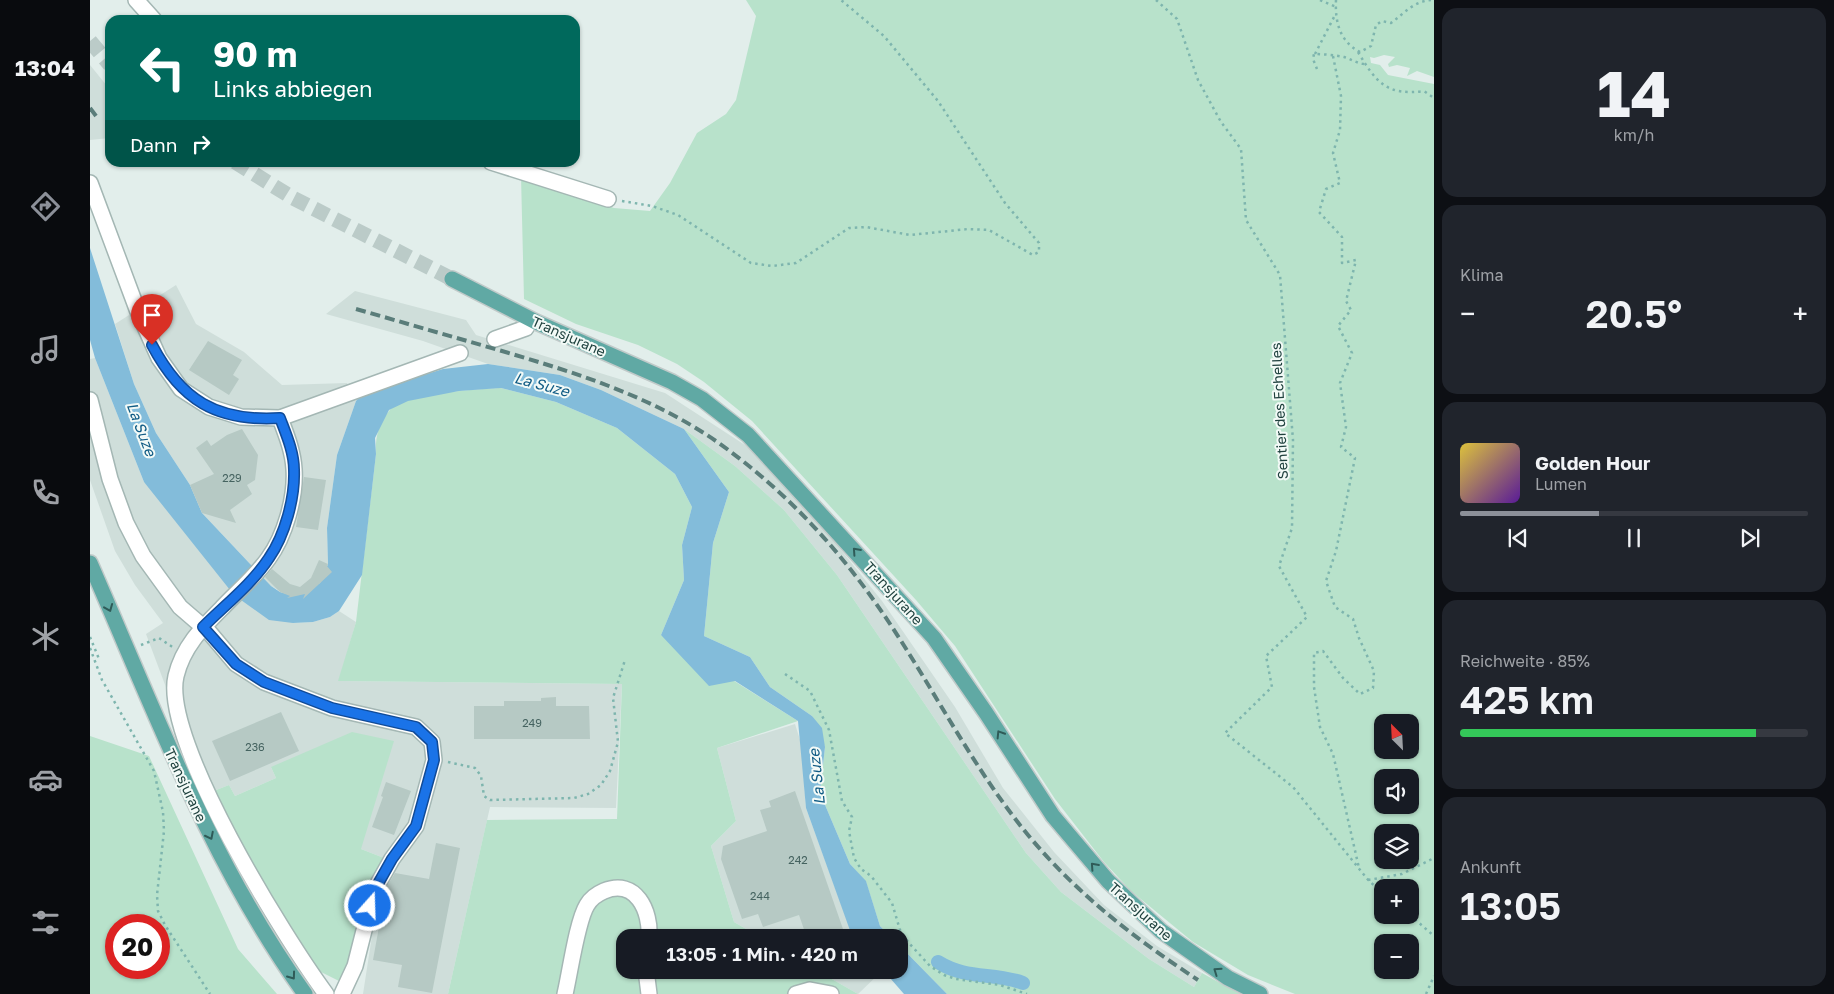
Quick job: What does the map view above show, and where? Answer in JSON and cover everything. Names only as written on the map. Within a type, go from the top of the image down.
[{"type":"main road","name":"Transjurane","points":[[452,279],[536,322],[672,382],[702,399],[748,435],[934,638],[986,713],[1053,816],[1108,881],[1161,931],[1228,978],[1260,994]]},
{"type":"main road","name":"Transjurane","points":[[90,563],[133,667],[200,817],[256,922],[305,994]]},
{"type":"street","points":[[136,0],[150,15]]},
{"type":"street","points":[[507,167],[608,199]]},
{"type":"street","points":[[90,183],[152,345],[172,380],[181,389],[209,407],[241,417],[280,418],[460,353]]},
{"type":"street","points":[[494,339],[526,328]]},
{"type":"street","points":[[90,400],[110,479],[126,523],[143,556],[180,607],[203,627],[236,664],[264,682],[332,708],[416,727],[432,742],[434,760],[416,826],[392,859],[374,891],[355,966],[342,994]]},
{"type":"street","points":[[280,418],[292,453],[294,470],[293,489],[280,538],[269,558],[258,572],[203,627],[183,654],[176,678],[175,696],[180,720],[196,765],[220,817],[277,923],[326,994]]},
{"type":"street","points":[[565,994],[582,916],[587,904],[597,894],[612,888],[625,889],[638,896],[646,909],[650,929]]},
{"type":"street","points":[[647,979],[649,994]]},
{"type":"street","points":[[796,994],[810,990],[830,994]]},
{"type":"path","points":[[608,199],[652,206],[678,215],[751,263],[772,266],[796,263],[849,228],[866,227],[910,235],[968,229],[989,230],[1033,255],[1039,252],[1039,243],[1005,203],[938,101],[884,36],[841,0]]},
{"type":"path","name":"Sentier des Echelles","points":[[1156,0],[1177,19],[1198,80],[1221,122],[1241,149],[1246,220],[1280,275],[1293,440],[1292,528],[1279,566],[1307,617],[1266,656],[1272,686],[1225,733],[1293,787],[1374,885]]},
{"type":"path","points":[[1320,0],[1336,7]]},
{"type":"path","points":[[1317,69],[1313,59],[1314,54],[1335,16],[1336,0]]},
{"type":"path","points":[[1357,51],[1364,51],[1371,46],[1376,25],[1380,22],[1391,23],[1408,8],[1423,1],[1434,0]]},
{"type":"path","points":[[1335,16],[1340,33],[1357,51],[1373,78],[1384,86],[1405,94],[1424,91],[1434,98]]},
{"type":"path","points":[[1314,54],[1333,56],[1364,64]]},
{"type":"path","points":[[1333,56],[1342,96],[1340,130],[1333,154],[1340,184],[1326,189],[1319,212],[1342,237],[1342,264],[1356,260],[1346,301],[1351,310],[1338,326],[1352,353],[1340,383],[1346,427],[1341,447],[1355,458],[1336,552],[1326,581],[1335,607],[1353,619],[1359,638],[1374,671],[1373,688],[1360,694],[1343,678],[1322,650],[1314,653],[1314,687],[1320,727],[1333,754],[1359,868]]},
{"type":"path","points":[[90,638],[99,659]]},
{"type":"path","points":[[136,646],[159,638],[183,654]]},
{"type":"path","points":[[90,648],[102,680],[154,771],[163,812],[164,831],[157,895],[158,911],[210,994]]},
{"type":"path","points":[[434,760],[475,768],[481,776],[484,796],[490,800],[574,798],[588,794],[601,785],[610,771],[618,742],[613,698],[625,660]]},
{"type":"path","points":[[785,674],[810,690],[830,730],[842,801],[852,817],[849,831],[854,858],[861,869],[871,876],[892,903],[900,930],[908,942],[936,971],[956,979],[1000,985],[1027,994]]},
{"type":"path","points":[[1368,880],[1402,874],[1434,858]]},
{"type":"path","points":[[1419,923],[1434,936]]},
{"type":"path","points":[[1426,994],[1434,976]]},
{"type":"shaded area","points":[[90,65],[105,84],[105,138],[90,140]]},
{"type":"shaded area","points":[[176,285],[196,324],[244,352],[282,385],[347,383],[356,401],[337,455],[327,528],[328,564],[320,583],[294,596],[287,595],[271,586],[202,513],[190,485],[156,433],[134,384],[115,324]]},
{"type":"shaded area","points":[[355,291],[466,320],[476,335],[665,393],[745,445],[825,530],[882,601],[955,707],[1003,788],[1054,852],[1104,905],[1157,946],[1202,973],[1194,987],[1149,959],[1061,892],[1026,853],[837,575],[784,510],[735,466],[684,429],[601,390],[560,375],[488,364],[423,341],[326,314]]},
{"type":"shaded area","points":[[95,358],[144,482],[293,623],[313,622],[330,617],[339,611],[356,622],[339,681],[622,684],[616,808],[490,807],[448,994],[363,994],[384,858],[361,849],[271,767],[276,778],[235,796],[229,785],[206,794],[146,634],[163,623],[135,585],[115,551],[90,480],[90,359]]},
{"type":"shaded area","points":[[795,724],[801,743],[806,808],[850,929],[746,929],[734,922],[711,846],[736,821],[717,748]]},
{"type":"shaded area","points":[[832,979],[874,979],[858,994]]},
{"type":"green space","points":[[746,0],[1434,0],[1434,77],[1417,71],[1407,76],[1410,68],[1397,65],[1389,67],[1388,64],[1395,57],[1384,55],[1374,58],[1370,57],[1371,63],[1380,65],[1388,75],[1434,84],[1434,994],[1295,994],[1248,975],[1193,942],[1131,891],[1104,862],[1055,799],[955,646],[916,600],[752,421],[704,382],[677,364],[638,345],[576,324],[524,299],[521,176],[614,208],[650,211],[670,183],[697,133],[726,114],[736,100],[756,16]]},
{"type":"green space","points":[[501,388],[556,402],[617,428],[675,474],[692,507],[682,545],[684,580],[661,635],[798,721],[717,748],[736,821],[711,846],[734,922],[746,929],[616,929],[616,979],[832,979],[858,994],[448,994],[487,820],[617,819],[622,684],[338,681],[356,622],[376,443],[382,421],[389,411],[409,400],[475,389]]},
{"type":"green space","points":[[684,429],[735,466],[784,510],[837,575],[1026,853],[1061,892],[1149,959],[1194,987],[1202,973],[1240,994],[947,994],[908,954],[908,929],[883,929],[880,926],[866,882],[850,864],[820,793],[825,747],[812,716],[770,687],[750,657],[704,636],[713,543],[729,492]]},
{"type":"green space","points":[[352,732],[394,741],[361,849],[384,858],[347,985],[301,962],[206,794],[229,785],[235,796],[276,778],[271,767]]},
{"type":"green space","points":[[90,736],[149,756],[238,949],[277,994],[90,994]]},
{"type":"water","name":"La Suze","points":[[90,248],[134,384],[156,433],[190,485],[202,513],[271,586],[280,592],[294,596],[320,583],[328,564],[327,528],[337,455],[356,401],[362,394],[443,369],[488,364],[560,375],[601,390],[684,429],[729,492],[713,543],[704,636],[750,657],[770,687],[812,716],[822,728],[825,747],[820,793],[850,864],[866,881],[880,926],[883,929],[849,929],[806,808],[798,721],[735,681],[709,686],[661,635],[684,580],[682,545],[692,507],[675,474],[617,428],[556,402],[501,388],[459,391],[408,401],[389,410],[375,438],[376,454],[362,575],[339,611],[330,617],[313,622],[293,623],[269,620],[234,595],[144,482],[95,358],[90,340]]},
{"type":"water","points":[[908,954],[947,994],[904,994],[891,979],[908,979]]},
{"type":"building","points":[[208,341],[242,360],[233,375],[239,379],[229,395],[189,370]]},
{"type":"building","points":[[242,429],[258,455],[255,480],[247,485],[252,494],[230,510],[236,523],[202,513],[190,485],[214,474],[196,448],[207,440],[211,446],[227,435]]},
{"type":"building","points":[[304,477],[326,480],[318,530],[296,527]]},
{"type":"building","points":[[319,560],[328,564],[327,566],[332,572],[303,599],[305,594],[287,598],[290,596],[280,592],[265,577],[272,569],[290,584],[300,587],[311,578]]},
{"type":"building","points":[[556,697],[556,706],[589,706],[590,739],[474,739],[474,706],[504,706],[504,701],[541,701],[541,698]]},
{"type":"building","points":[[281,712],[299,751],[230,781],[212,741]]},
{"type":"building","points":[[386,782],[411,791],[394,835],[372,827],[383,797],[381,796]]},
{"type":"building","points":[[795,791],[843,929],[804,929],[799,915],[763,927],[758,914],[742,919],[721,859],[723,846],[767,831],[760,810],[771,807],[769,801]]},
{"type":"building","points":[[436,843],[460,848],[432,993],[398,987],[402,965],[373,960],[386,888],[395,873],[429,879]]},
{"type":"waterway","points":[[938,962],[949,968],[970,974],[1023,983]]},
{"type":"tunnel","points":[[90,41],[105,59]]},
{"type":"tunnel","points":[[243,167],[293,198],[452,279]]},
{"type":"railway","points":[[90,108],[96,116]]},
{"type":"railway","points":[[356,309],[532,360],[621,391],[678,418],[731,452],[795,507],[851,569],[902,642],[989,782],[1028,835],[1066,877],[1107,914],[1151,948],[1198,980]]},
{"type":"route","points":[[152,345],[172,380],[181,389],[209,407],[241,417],[260,419],[280,418],[292,453],[294,470],[293,489],[280,538],[269,558],[258,572],[203,627],[236,664],[264,682],[332,708],[416,727],[432,742],[434,760],[416,826],[392,859],[374,891],[370,906]]}]
